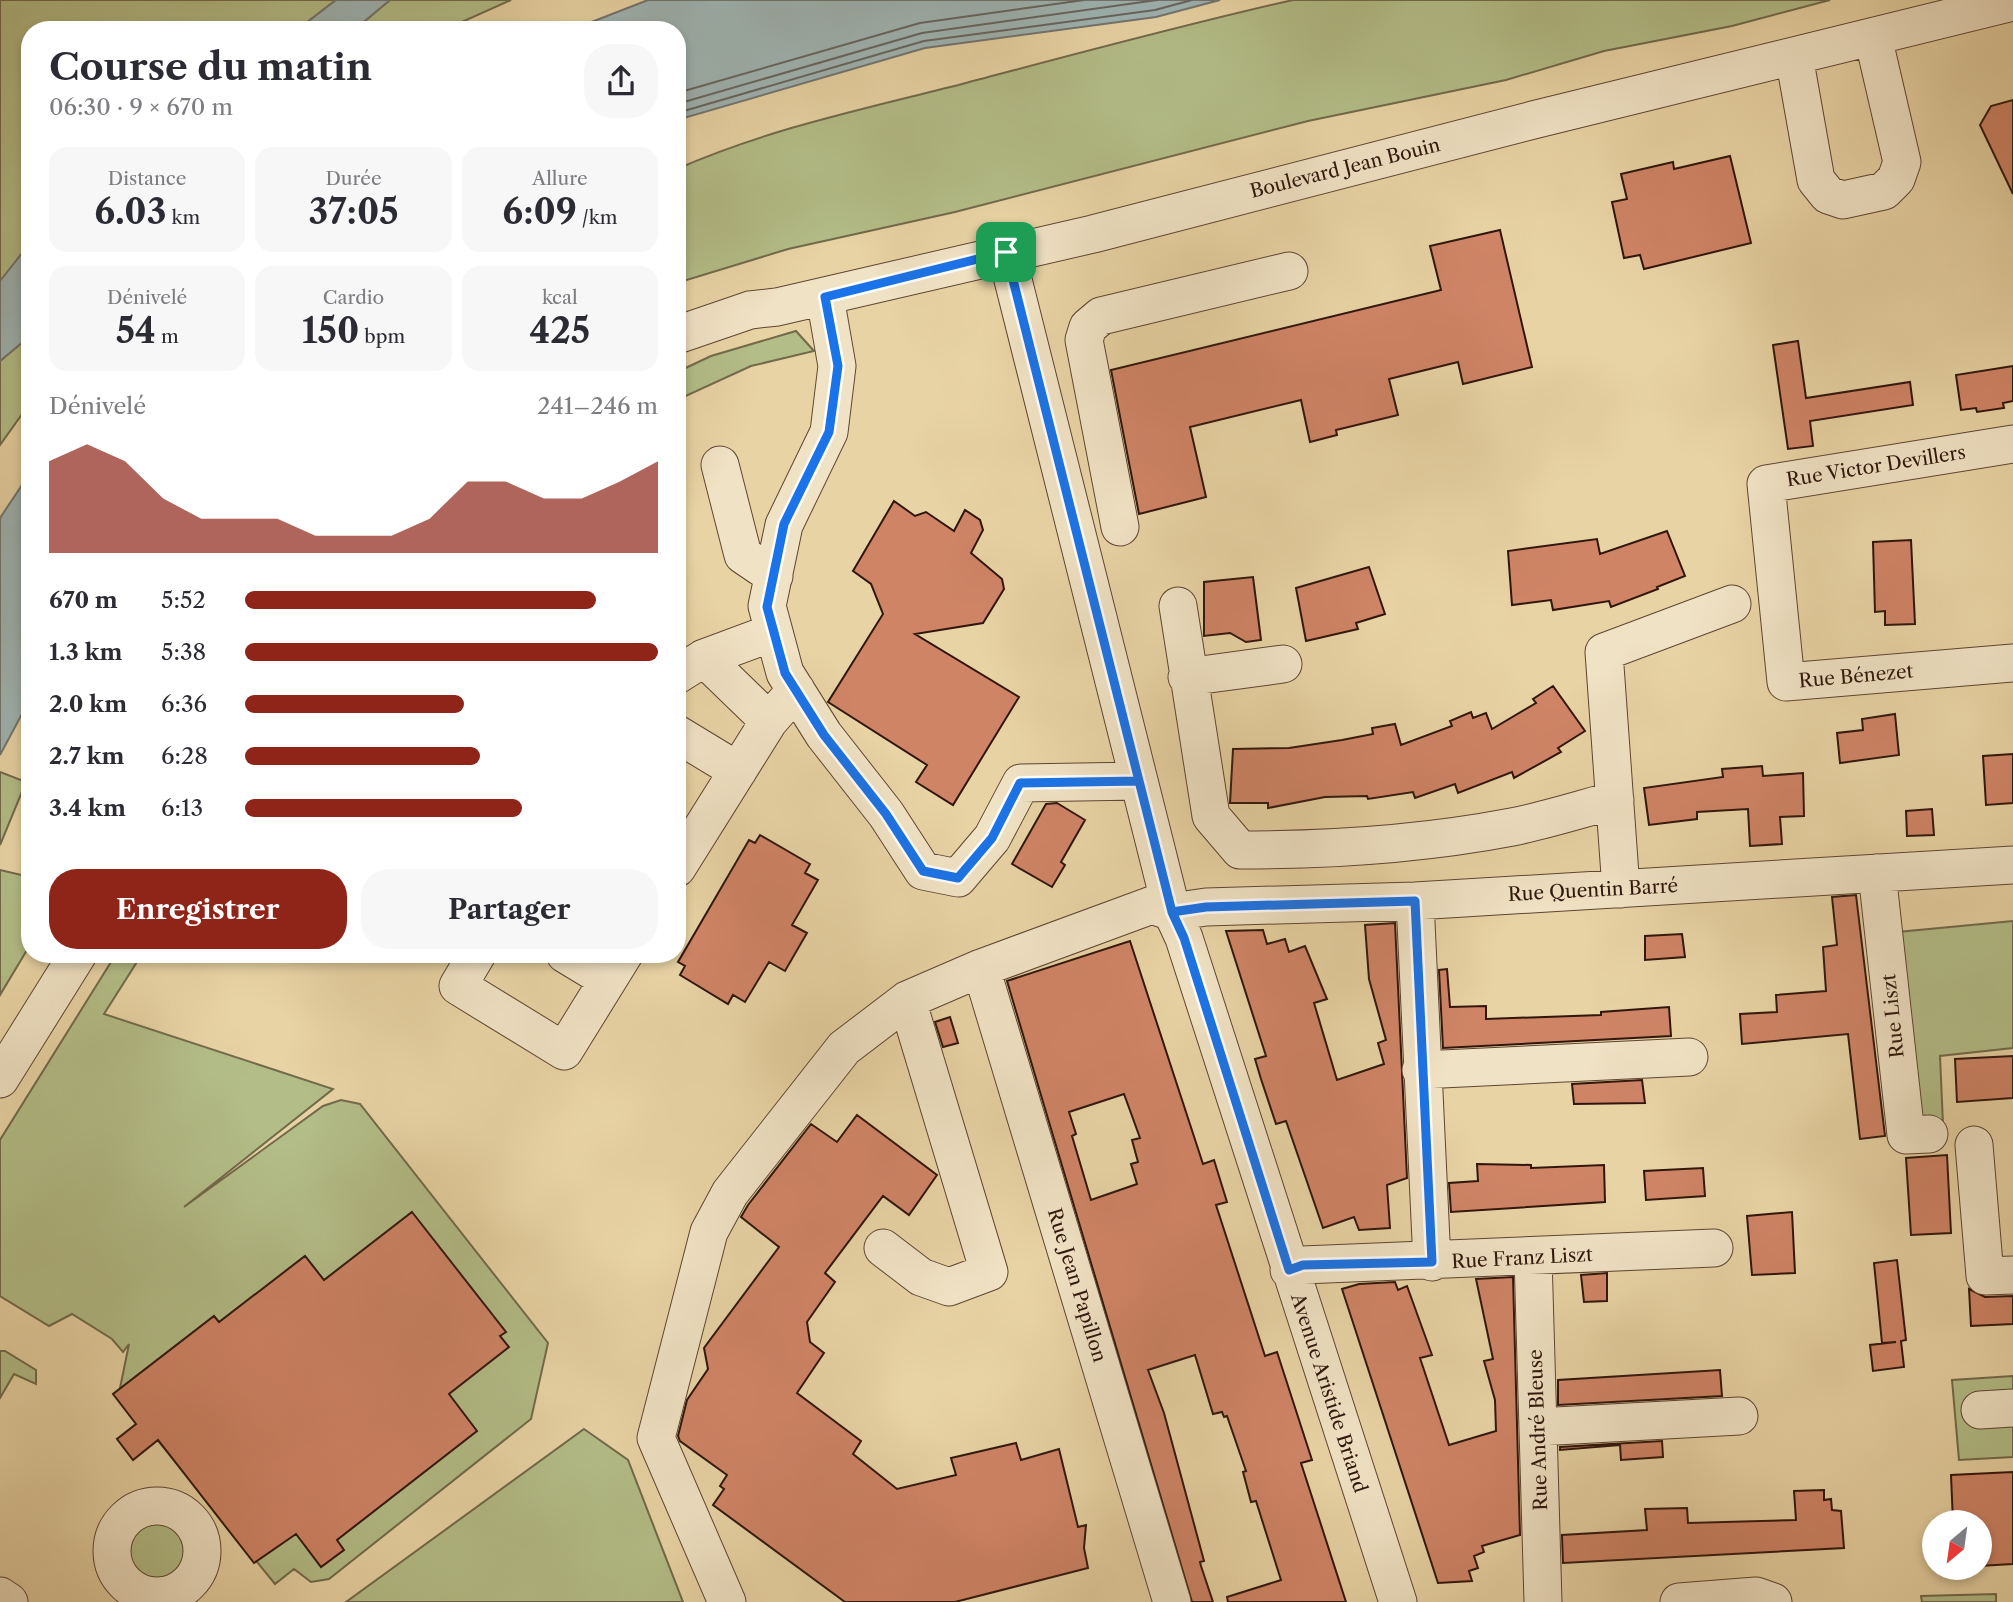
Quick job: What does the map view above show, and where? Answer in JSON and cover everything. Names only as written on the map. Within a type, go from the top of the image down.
[{"type":"street","name":"Boulevard Jean Bouin","points":[[686,332],[750,310],[825,297],[1006,252],[1093,234],[2013,2]]},
{"type":"street","points":[[1794,56],[1816,180],[1828,195],[1843,200],[1884,191],[1896,179],[1902,162],[1872,37]]},
{"type":"street","name":"Avenue Aristide Briand","points":[[1006,252],[1172,912],[1184,938],[1398,1602]]},
{"type":"street","points":[[1120,527],[1084,340],[1088,327],[1101,316],[1289,271]]},
{"type":"street","points":[[825,297],[838,366],[829,432],[784,524],[767,607],[785,673],[824,735],[886,814],[923,871],[958,878],[992,838],[1020,783],[1139,781]]},
{"type":"street","name":"Rue Victor Devillers","points":[[1778,594],[1766,484],[2013,444]]},
{"type":"street","points":[[720,465],[743,555],[774,576]]},
{"type":"street","name":"Rue Bénezet","points":[[1778,594],[1786,682],[2013,663]]},
{"type":"street","points":[[1620,890],[1604,652],[1732,604]]},
{"type":"street","points":[[1178,606],[1187,677],[1211,816],[1240,850],[1322,850],[1411,841],[1512,827],[1615,800]]},
{"type":"street","points":[[691,666],[774,632]]},
{"type":"street","points":[[1187,677],[1283,664]]},
{"type":"street","points":[[691,666],[769,721]]},
{"type":"street","points":[[687,831],[738,771],[769,721],[796,690]]},
{"type":"street","points":[[686,739],[738,771]]},
{"type":"street","name":"Rue Quentin Barré","points":[[727,1602],[656,1438],[709,1232],[730,1193],[845,1048],[906,1000],[981,968],[1152,905],[1172,912],[1206,907],[1415,901],[2013,865]]},
{"type":"street","name":"Rue Liszt","points":[[1877,873],[1906,1136],[1929,1134]]},
{"type":"street","points":[[1415,901],[1432,1262]]},
{"type":"street","points":[[0,1079],[72,963]]},
{"type":"street","points":[[472,963],[458,986],[564,1051],[616,967]]},
{"type":"street","name":"Rue Jean Papillon","points":[[981,968],[1172,1602]]},
{"type":"street","points":[[883,1248],[922,1277],[949,1287],[989,1272],[906,1000]]},
{"type":"street","points":[[1421,1070],[1689,1057]]},
{"type":"street","points":[[1974,1145],[1985,1276],[2013,1275]]},
{"type":"street","name":"Rue Franz Liszt","points":[[1289,1270],[1303,1265],[1534,1258],[1714,1248]]},
{"type":"street","name":"Rue André Bleuse","points":[[1534,1258],[1543,1602]]},
{"type":"street","points":[[1538,1427],[1739,1416]]},
{"type":"street","points":[[0,1596],[9,1602]]},
{"type":"street","points":[[1679,1602],[1764,1599]]},
{"type":"green space","points":[[0,0],[336,0],[309,21],[21,21],[21,283],[0,303]]},
{"type":"green space","points":[[390,0],[511,0],[464,21],[365,21]]},
{"type":"green space","points":[[1293,0],[1830,0],[1732,26],[1604,51],[1506,80],[1308,121],[955,212],[788,249],[686,280],[686,165],[746,142],[818,120]]},
{"type":"green space","points":[[796,331],[814,351],[751,366],[686,396],[686,368],[711,356]]},
{"type":"green space","points":[[21,344],[21,416],[0,445],[0,361]]},
{"type":"green space","points":[[0,772],[21,780],[21,794],[0,845]]},
{"type":"green space","points":[[0,870],[21,875],[21,960],[0,995]]},
{"type":"green space","points":[[2013,921],[2013,1048],[1940,1056],[1943,1124],[1917,1123],[1898,932]]},
{"type":"green space","points":[[110,963],[136,963],[104,1014],[333,1089],[184,1207],[323,1106],[341,1100],[360,1104],[548,1343],[531,1419],[329,1579],[311,1582],[294,1569],[275,1584],[119,1393],[129,1344],[123,1352],[112,1339],[72,1314],[49,1326],[0,1296],[0,1140]]},
{"type":"green space","points":[[0,1351],[5,1351],[36,1370],[36,1384],[14,1374],[0,1398]]},
{"type":"green space","points":[[2013,1376],[2013,1457],[1959,1460],[1952,1380]]},
{"type":"green space","points":[[584,1429],[628,1460],[683,1602],[346,1602]]},
{"type":"green space","points":[[156,1520],[174,1526],[182,1534],[188,1552],[182,1570],[174,1578],[156,1584],[138,1578],[130,1570],[124,1552],[130,1534],[138,1526]]},
{"type":"green space","points":[[1996,1594],[1996,1602],[1922,1602],[1921,1596]]},
{"type":"water","points":[[336,0],[390,0],[365,21],[309,21]]},
{"type":"water","points":[[648,0],[1220,0],[1156,17],[925,48],[686,117],[686,21],[594,21]]},
{"type":"water","points":[[21,254],[21,344],[0,361],[0,281]]},
{"type":"water","points":[[21,486],[21,716],[0,755],[0,518]]},
{"type":"building","points":[[2013,100],[2013,194],[1980,125],[1991,106]]},
{"type":"building","points":[[1730,156],[1751,243],[1644,269],[1640,255],[1624,258],[1612,202],[1627,199],[1621,174],[1673,162],[1674,169]]},
{"type":"building","points":[[1500,230],[1532,367],[1463,384],[1458,362],[1389,379],[1398,415],[1336,430],[1337,435],[1310,442],[1301,400],[1190,427],[1206,497],[1139,514],[1111,370],[1441,290],[1430,246]]},
{"type":"building","points":[[1798,341],[1806,398],[1910,382],[1913,405],[1810,421],[1813,446],[1788,449],[1773,345]]},
{"type":"building","points":[[2013,366],[2013,401],[2003,403],[2004,408],[1977,412],[1976,408],[1961,410],[1956,375]]},
{"type":"building","points":[[894,501],[915,516],[926,512],[954,531],[965,510],[980,520],[983,530],[971,553],[1002,579],[1004,589],[983,623],[915,634],[1019,697],[953,805],[916,782],[927,765],[828,702],[883,614],[871,584],[853,571]]},
{"type":"building","points":[[1667,531],[1685,576],[1657,587],[1658,589],[1611,607],[1609,601],[1553,610],[1551,600],[1512,605],[1508,551],[1597,539],[1600,554]]},
{"type":"building","points":[[1911,540],[1915,624],[1885,625],[1885,611],[1875,612],[1873,542]]},
{"type":"building","points":[[1369,567],[1385,614],[1356,623],[1358,629],[1306,641],[1296,588]]},
{"type":"building","points":[[1253,577],[1261,640],[1246,642],[1230,633],[1204,636],[1204,582]]},
{"type":"building","points":[[1553,686],[1585,731],[1558,748],[1561,752],[1514,778],[1512,772],[1458,793],[1455,784],[1415,798],[1413,792],[1368,799],[1367,796],[1325,797],[1268,808],[1268,803],[1230,803],[1233,749],[1289,748],[1342,740],[1373,734],[1372,728],[1395,724],[1401,745],[1452,726],[1450,721],[1471,712],[1473,718],[1486,713],[1492,729],[1536,703],[1533,699]]},
{"type":"building","points":[[1895,714],[1899,755],[1840,763],[1837,733],[1863,730],[1862,719]]},
{"type":"building","points":[[2013,754],[2013,803],[1986,805],[1983,756]]},
{"type":"building","points":[[1762,766],[1763,776],[1803,773],[1804,816],[1780,817],[1782,844],[1750,846],[1748,809],[1697,812],[1697,819],[1649,825],[1644,788],[1723,777],[1722,769]]},
{"type":"building","points":[[1057,803],[1085,820],[1061,862],[1065,865],[1052,887],[1012,864],[1046,804]]},
{"type":"building","points":[[1932,809],[1934,835],[1907,836],[1906,811]]},
{"type":"building","points":[[760,835],[810,864],[805,873],[818,880],[792,925],[807,933],[785,971],[769,962],[745,1002],[733,995],[728,1004],[680,975],[685,966],[680,963],[686,963],[686,948],[749,840],[755,843]]},
{"type":"building","points":[[1856,895],[1885,1136],[1860,1139],[1848,1034],[1742,1044],[1740,1014],[1777,1012],[1776,995],[1826,991],[1823,947],[1837,945],[1832,897]]},
{"type":"building","points":[[1395,923],[1407,1178],[1387,1185],[1390,1228],[1359,1230],[1354,1217],[1323,1228],[1286,1121],[1276,1124],[1261,1079],[1255,1059],[1266,1056],[1226,931],[1263,930],[1267,944],[1285,939],[1289,952],[1305,946],[1327,999],[1314,1003],[1337,1080],[1384,1064],[1378,1043],[1386,1040],[1369,979],[1365,925]]},
{"type":"building","points":[[1682,934],[1685,957],[1645,960],[1645,936]]},
{"type":"building","points":[[1130,941],[1203,1164],[1214,1160],[1227,1202],[1216,1205],[1265,1356],[1277,1352],[1312,1460],[1301,1463],[1346,1602],[1228,1602],[1227,1597],[1281,1580],[1256,1501],[1251,1502],[1243,1472],[1246,1471],[1227,1416],[1224,1417],[1222,1412],[1213,1414],[1195,1355],[1148,1370],[1164,1413],[1204,1561],[1200,1562],[1201,1566],[1213,1602],[1192,1602],[1007,981]],"holes":[[[1124,1094],[1140,1138],[1132,1140],[1138,1162],[1131,1164],[1137,1184],[1091,1200],[1072,1136],[1076,1134],[1069,1112]]]},
{"type":"building","points":[[1447,969],[1450,1007],[1486,1006],[1486,1019],[1601,1015],[1601,1012],[1669,1007],[1671,1036],[1443,1048],[1439,970]]},
{"type":"building","points":[[950,1017],[958,1043],[943,1047],[935,1022]]},
{"type":"building","points":[[2013,1056],[2013,1098],[1957,1102],[1955,1059]]},
{"type":"building","points":[[1642,1080],[1645,1103],[1574,1104],[1572,1084]]},
{"type":"building","points":[[857,1115],[937,1175],[909,1215],[883,1196],[825,1273],[835,1282],[807,1322],[810,1342],[824,1353],[797,1393],[861,1441],[853,1454],[897,1489],[956,1475],[951,1458],[1016,1443],[1021,1460],[1059,1449],[1078,1527],[1086,1525],[1084,1548],[1088,1568],[955,1602],[845,1602],[713,1505],[724,1489],[720,1486],[727,1475],[680,1441],[678,1436],[687,1400],[708,1369],[704,1348],[779,1247],[741,1217],[811,1124],[837,1142]]},
{"type":"building","points":[[1947,1155],[1951,1233],[1911,1235],[1906,1158]]},
{"type":"building","points":[[1477,1164],[1531,1165],[1531,1168],[1604,1165],[1605,1202],[1451,1212],[1449,1183],[1478,1181]]},
{"type":"building","points":[[1703,1168],[1705,1196],[1646,1200],[1644,1171]]},
{"type":"building","points":[[412,1212],[506,1332],[500,1336],[509,1347],[449,1394],[477,1431],[337,1540],[344,1550],[321,1567],[296,1534],[254,1563],[158,1440],[133,1460],[117,1439],[136,1424],[113,1394],[214,1316],[219,1322],[305,1256],[324,1280]]},
{"type":"building","points":[[1792,1212],[1795,1273],[1752,1275],[1747,1216]]},
{"type":"building","points":[[1897,1260],[1906,1340],[1901,1341],[1904,1367],[1873,1371],[1870,1345],[1896,1342],[1882,1343],[1874,1263]]},
{"type":"building","points":[[1607,1273],[1607,1301],[1584,1302],[1581,1275]]},
{"type":"building","points":[[1513,1277],[1520,1535],[1482,1546],[1484,1552],[1474,1556],[1478,1568],[1469,1571],[1472,1581],[1438,1583],[1342,1289],[1359,1284],[1395,1282],[1398,1290],[1407,1286],[1432,1355],[1420,1358],[1449,1445],[1496,1431],[1495,1400],[1484,1361],[1493,1359],[1476,1279]]},
{"type":"building","points":[[1969,1289],[1985,1297],[2013,1296],[2013,1324],[1971,1326]]},
{"type":"building","points":[[1720,1370],[1722,1396],[1558,1405],[1558,1380]]},
{"type":"building","points":[[1662,1441],[1663,1457],[1621,1460],[1620,1445],[1560,1450],[1560,1447]]},
{"type":"building","points":[[2013,1472],[2013,1564],[1992,1565],[1992,1510],[1952,1510],[1951,1475]]},
{"type":"building","points":[[1824,1490],[1824,1500],[1831,1499],[1832,1510],[1841,1511],[1844,1548],[1563,1563],[1562,1535],[1647,1530],[1645,1509],[1687,1508],[1688,1523],[1796,1520],[1794,1491]]},
{"type":"route","points":[[1006,252],[825,297],[838,366],[829,432],[784,524],[767,607],[785,673],[824,735],[886,814],[923,871],[958,878],[992,838],[1020,783],[1139,781],[1172,912],[1184,938],[1289,1270],[1303,1265],[1432,1262],[1415,901],[1206,907],[1172,912],[1006,252]]}]
